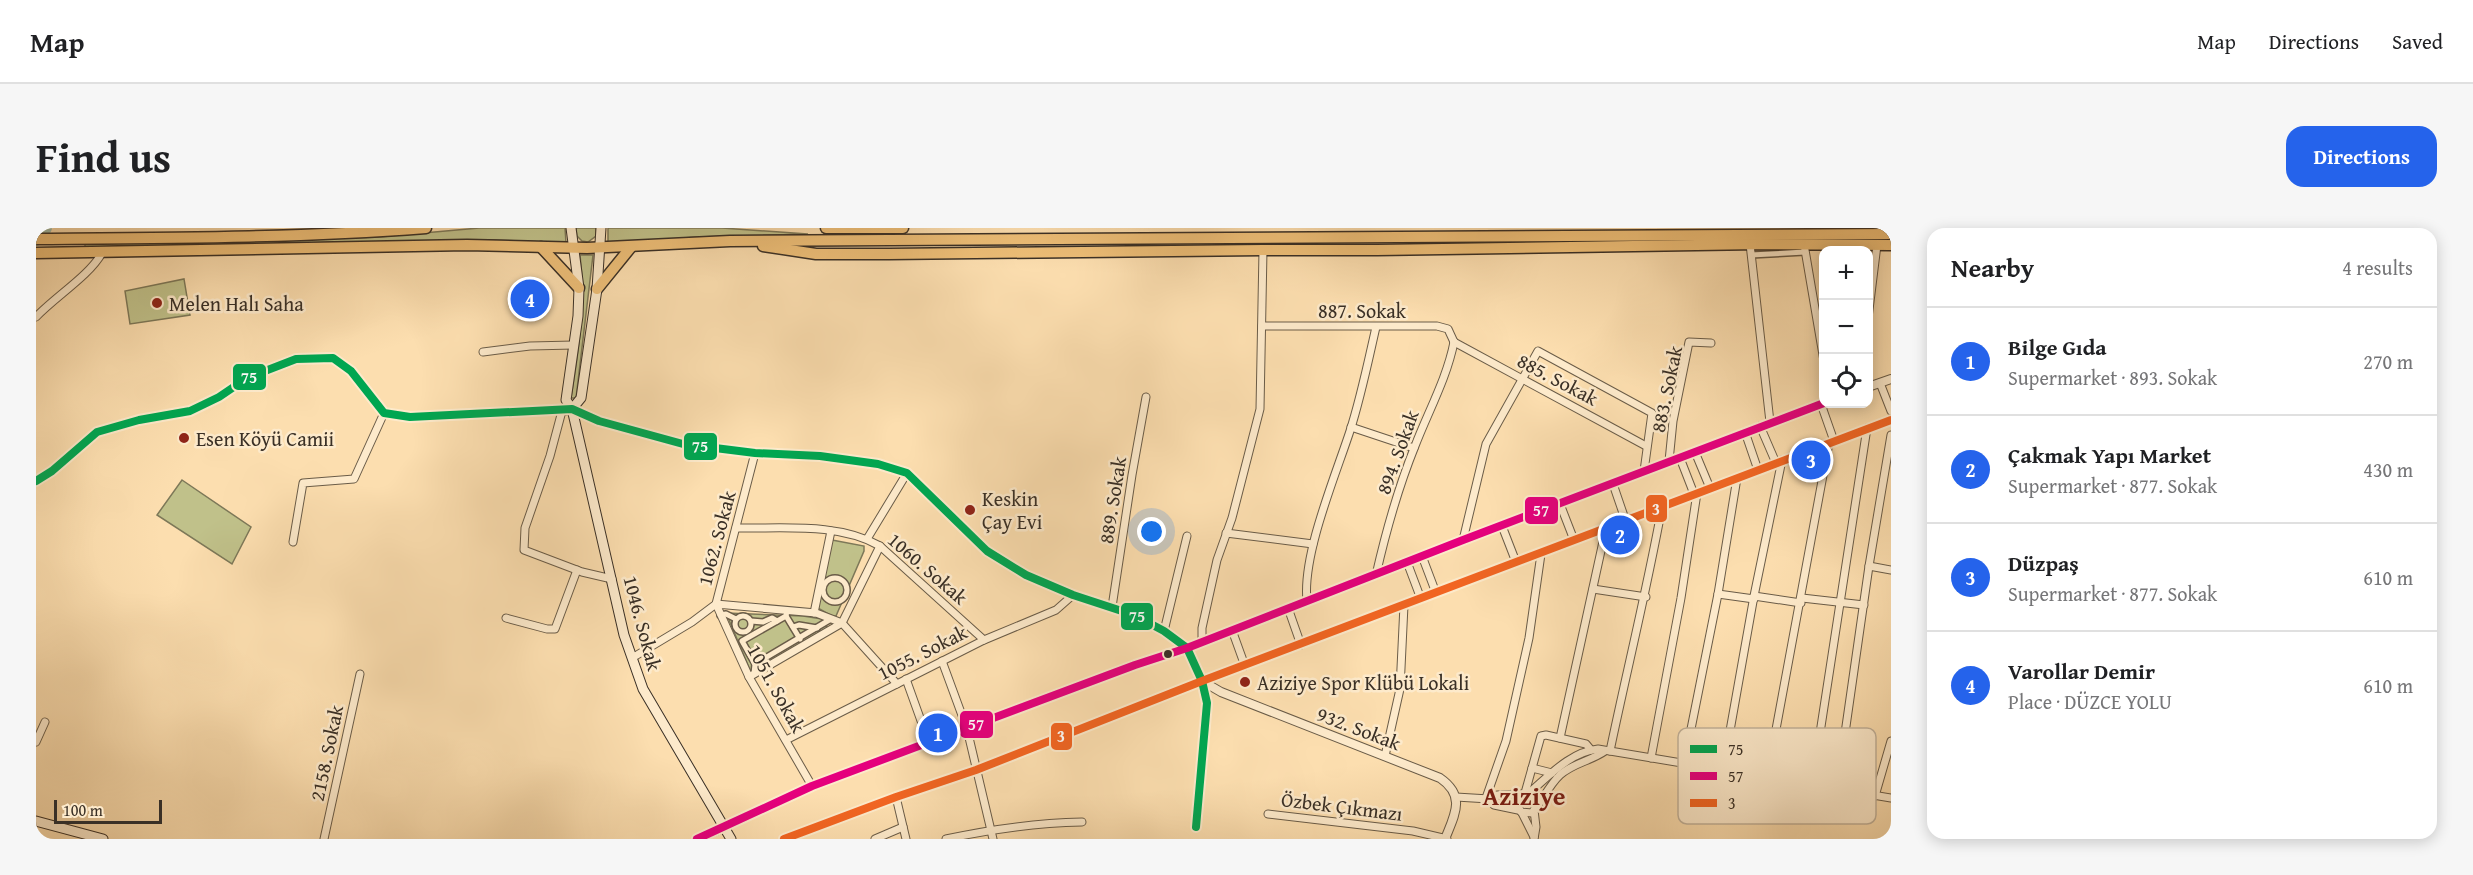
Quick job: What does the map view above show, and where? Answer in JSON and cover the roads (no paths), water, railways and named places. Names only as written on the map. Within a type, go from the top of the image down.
[{"type":"highway","points":[[36,239],[346,233],[426,228]]},
{"type":"highway","points":[[826,228],[903,228]]},
{"type":"highway","points":[[36,253],[467,245],[593,248],[730,241],[1891,235]]},
{"type":"highway","points":[[1805,248],[1891,235]]},
{"type":"highway","points":[[730,241],[816,254],[1750,249],[1891,245]]},
{"type":"highway","points":[[597,289],[632,247]]},
{"type":"highway","points":[[541,248],[579,288]]},
{"type":"main road","name":"1046. Sokak","points":[[571,228],[579,288],[566,400],[572,410],[632,658],[643,689],[731,839]]},
{"type":"main road","points":[[572,410],[581,398],[597,289],[593,248],[601,228]]},
{"type":"main road","points":[[36,821],[103,839]]},
{"type":"street","points":[[1871,300],[1876,245]]},
{"type":"street","points":[[1805,248],[1823,354]]},
{"type":"street","points":[[1750,249],[1770,422]]},
{"type":"street","points":[[1202,642],[1202,628],[1217,560],[1260,409],[1263,250]]},
{"type":"street","points":[[36,317],[95,266],[96,253]]},
{"type":"street","name":"887. Sokak","points":[[1262,326],[1437,326],[1448,329],[1454,342]]},
{"type":"street","points":[[1307,601],[1308,573],[1313,543],[1351,427],[1376,327]]},
{"type":"street","name":"885. Sokak","points":[[1454,342],[1646,446]]},
{"type":"street","name":"894. Sokak","points":[[1376,575],[1387,526],[1414,448],[1451,358],[1454,342]]},
{"type":"street","name":"883. Sokak","points":[[1669,461],[1673,422],[1689,342],[1711,343]]},
{"type":"street","points":[[483,352],[530,346],[574,345]]},
{"type":"street","points":[[1463,540],[1486,444],[1538,351],[1652,413],[1644,471]]},
{"type":"street","points":[[36,481],[52,471],[97,432],[139,420],[190,411],[219,397],[247,378],[296,359],[333,358],[351,371],[384,413],[410,417],[572,410],[599,421],[683,444],[755,453],[820,456],[878,464],[908,474],[939,501],[987,551],[1026,574],[1073,595],[1134,615],[1164,631],[1187,648],[1202,681],[1207,703],[1196,827]]},
{"type":"street","points":[[1873,386],[1891,379]]},
{"type":"street","points":[[1880,383],[1891,411]]},
{"type":"street","name":"889. Sokak","points":[[1112,607],[1146,397]]},
{"type":"street","points":[[697,839],[812,786],[1135,665],[1187,648],[1819,405]]},
{"type":"street","points":[[1777,728],[1831,442],[1823,408]]},
{"type":"street","points":[[572,410],[562,411],[550,456],[525,528],[524,550],[577,570],[612,579]]},
{"type":"street","points":[[293,542],[303,483],[354,479],[384,413]]},
{"type":"street","points":[[784,839],[976,770],[1202,681],[1541,554],[1625,519],[1891,420]]},
{"type":"street","points":[[1731,728],[1779,462],[1760,426]]},
{"type":"street","points":[[1351,427],[1414,448]]},
{"type":"street","points":[[1821,728],[1867,428]]},
{"type":"street","points":[[1745,432],[1758,470]]},
{"type":"street","points":[[1846,728],[1869,566],[1891,435]]},
{"type":"street","points":[[1695,452],[1710,488]]},
{"type":"street","name":"1062. Sokak","points":[[632,658],[692,622],[716,604],[755,453]]},
{"type":"street","points":[[1651,758],[1681,598],[1696,494],[1680,458]]},
{"type":"street","points":[[867,538],[908,474]]},
{"type":"street","points":[[1691,728],[1718,594],[1737,478]]},
{"type":"street","points":[[1613,484],[1625,519]]},
{"type":"street","points":[[1560,504],[1574,540]]},
{"type":"street","points":[[1607,751],[1638,619],[1646,597],[1662,507]]},
{"type":"street","points":[[1502,526],[1516,562]]},
{"type":"street","name":"1060. Sokak","points":[[736,528],[831,531],[867,538],[880,546],[984,640]]},
{"type":"street","points":[[1560,738],[1606,528]]},
{"type":"street","points":[[814,613],[831,531]]},
{"type":"street","points":[[1226,534],[1313,543]]},
{"type":"street","points":[[1164,631],[1187,536]]},
{"type":"street","points":[[751,676],[842,623],[880,546]]},
{"type":"street","points":[[1488,799],[1506,741],[1529,638],[1541,554]]},
{"type":"street","points":[[1422,556],[1436,593]]},
{"type":"street","points":[[1407,562],[1420,599]]},
{"type":"street","points":[[1869,566],[1891,570]]},
{"type":"street","points":[[506,618],[547,630],[555,629],[577,570]]},
{"type":"street","points":[[831,578],[839,578],[845,584],[846,593],[840,600],[832,601],[824,594],[821,586],[831,578]]},
{"type":"street","points":[[1593,589],[1646,597]]},
{"type":"street","points":[[846,593],[855,597]]},
{"type":"street","points":[[1718,594],[1864,605]]},
{"type":"street","name":"1055. Sokak","points":[[786,740],[984,640],[1056,610],[1073,595]]},
{"type":"street","points":[[716,604],[786,613],[814,613],[842,623],[897,684]]},
{"type":"street","name":"1051. Sokak","points":[[716,604],[751,676],[812,786]]},
{"type":"street","points":[[1385,756],[1400,689],[1404,605]]},
{"type":"street","points":[[1288,608],[1301,645]]},
{"type":"street","points":[[755,664],[742,641],[749,633],[777,621],[786,613]]},
{"type":"street","points":[[786,613],[800,639]]},
{"type":"street","points":[[720,615],[726,614],[736,619],[745,616],[751,621],[763,622],[772,618],[777,621]]},
{"type":"street","points":[[736,619],[735,625],[738,630],[749,633]]},
{"type":"street","points":[[751,676],[755,664],[831,619]]},
{"type":"street","points":[[749,633],[751,621]]},
{"type":"street","points":[[793,627],[799,625],[819,628]]},
{"type":"street","points":[[1232,630],[1245,666]]},
{"type":"street","points":[[942,661],[967,729],[993,839]]},
{"type":"street","name":"2158. Sokak","points":[[324,839],[360,674]]},
{"type":"street","points":[[906,679],[929,743]]},
{"type":"street","name":"932. Sokak","points":[[1202,681],[1221,692],[1440,777],[1448,783],[1456,797]]},
{"type":"street","points":[[36,742],[45,722]]},
{"type":"street","points":[[1525,794],[1541,736],[1546,735],[1586,744],[1591,750]]},
{"type":"street","points":[[1876,793],[1891,741]]},
{"type":"street","points":[[1534,838],[1517,800],[1578,754],[1591,750],[1607,751],[1678,763]]},
{"type":"street","points":[[1488,799],[1494,805],[1528,814],[1536,807],[1549,787],[1567,770],[1607,751]]},
{"type":"street","points":[[1532,768],[1552,773]]},
{"type":"street","points":[[1446,839],[1457,806],[1456,797],[1488,799],[1497,795],[1525,794],[1535,797],[1534,838]]},
{"type":"street","points":[[1876,796],[1891,798]]},
{"type":"street","points":[[896,797],[906,839]]},
{"type":"street","name":"Özbek Çıkmazı","points":[[1268,814],[1413,831],[1446,839]]},
{"type":"street","points":[[946,839],[1041,823],[1082,822]]},
{"type":"street","points":[[874,839],[903,827]]},
{"type":"waterway","points":[[36,239],[45,228]]},
{"type":"place","name":"Varollar Demir","points":[[530,299]]},
{"type":"place","name":"Melen Halı Saha","points":[[157,303]]},
{"type":"place","name":"Esen Köyü Camii","points":[[184,438]]},
{"type":"place","name":"Düzpaş","points":[[1811,460]]},
{"type":"place","name":"Keskin Çay Evi","points":[[970,510]]},
{"type":"place","name":"Çakmak Yapı Market","points":[[1620,535]]},
{"type":"place","name":"Aziziye Spor Klübü Lokali","points":[[1245,682]]},
{"type":"place","name":"Bilge Gıda","points":[[938,733]]},
{"type":"district","name":"Aziziye","points":[[1524,795]]}]
